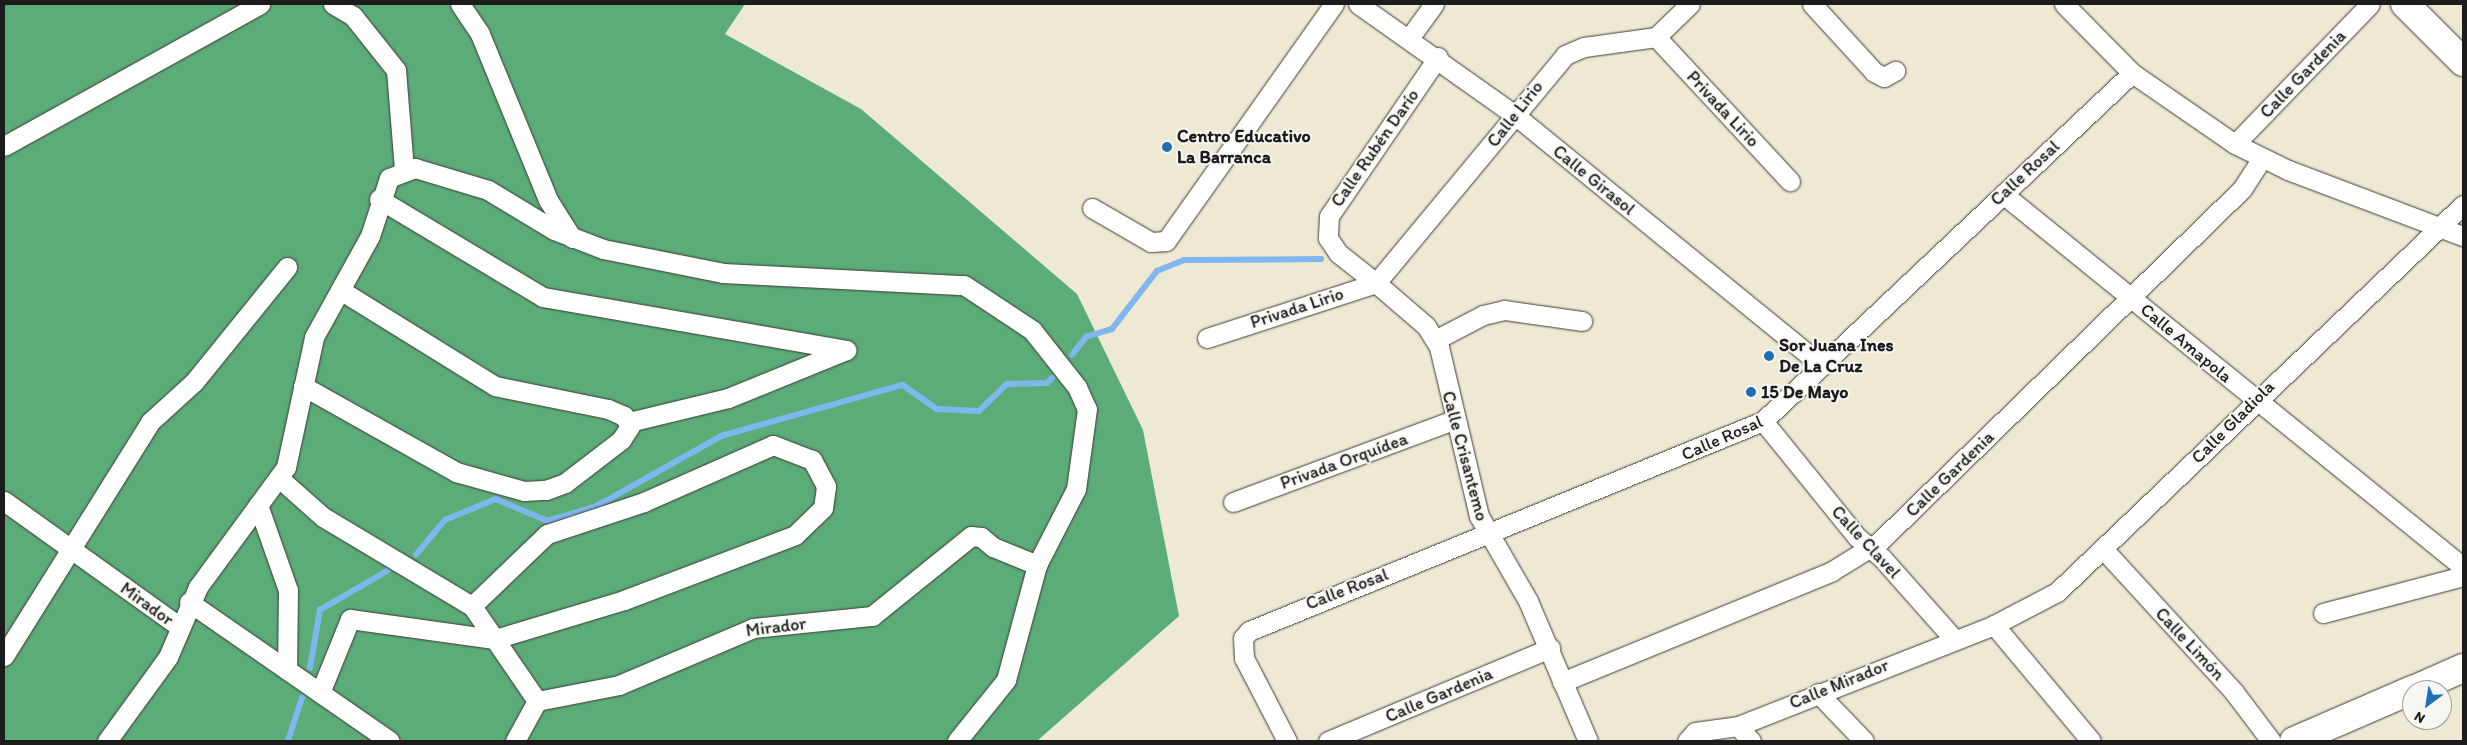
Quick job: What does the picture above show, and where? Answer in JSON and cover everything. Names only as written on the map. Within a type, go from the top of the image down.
[{"type":"street","points":[[4,146],[260,4]]},
{"type":"street","points":[[333,4],[359,10],[396,70],[404,169]]},
{"type":"street","points":[[460,4],[480,34],[548,200],[573,239]]},
{"type":"street","points":[[1092,208],[1152,242],[1166,241],[1334,4]]},
{"type":"street","name":"Calle Girasol","points":[[1358,4],[1410,37],[1516,116],[1822,366]]},
{"type":"street","points":[[1410,37],[1434,4]]},
{"type":"street","points":[[1656,37],[1690,4]]},
{"type":"street","points":[[1812,4],[1874,72],[1884,76],[1895,70]]},
{"type":"street","points":[[2064,4],[2132,73],[2235,144],[2262,158],[2463,236]]},
{"type":"street","name":"Calle Gardenia","points":[[2235,144],[2370,4]]},
{"type":"street","points":[[2405,4],[2463,62]]},
{"type":"street","name":"Calle Lirio","points":[[1380,286],[1564,55],[1584,47],[1656,37]]},
{"type":"street","name":"Privada Lirio","points":[[1656,37],[1790,181]]},
{"type":"street","name":"Calle Rubén Darío","points":[[1380,286],[1338,252],[1328,238],[1329,216],[1438,57]]},
{"type":"street","name":"Calle Rosal","points":[[1287,741],[1244,658],[1243,638],[1257,624],[1488,534],[1763,421],[2132,73]]},
{"type":"street","name":"Calle Gardenia","points":[[1562,682],[1832,571],[1870,548],[2251,180],[2262,158]]},
{"type":"street","points":[[180,627],[189,602],[279,478],[289,456],[314,337],[370,236],[379,199],[388,178],[404,169],[436,172],[488,190],[573,239],[723,273],[964,285],[1004,308],[1056,358],[1087,409],[1076,489],[1037,564],[1006,680],[957,741]]},
{"type":"street","name":"Calle Amapola","points":[[2003,194],[2131,296],[2255,400],[2463,566]]},
{"type":"street","points":[[340,290],[495,386],[608,409],[629,422],[728,398],[846,350],[543,297],[379,199]]},
{"type":"street","name":"Calle Gladiola","points":[[1994,625],[2057,592],[2105,551],[2255,400],[2463,205]]},
{"type":"street","points":[[4,656],[74,551],[150,422],[194,382],[287,267]]},
{"type":"street","points":[[1380,286],[1436,340],[1483,315],[1504,310],[1582,321]]},
{"type":"street","name":"Privada Lirio","points":[[1207,338],[1380,286]]},
{"type":"street","name":"Calle Crisantemo","points":[[1436,340],[1454,420],[1479,516],[1528,601],[1550,648],[1562,682],[1588,741]]},
{"type":"street","points":[[303,386],[456,472],[524,491],[546,490],[565,483],[621,440],[629,422]]},
{"type":"street","name":"Privada Orquídea","points":[[1233,502],[1454,420]]},
{"type":"street","name":"Calle Clavel","points":[[1763,421],[1870,548],[1953,638]]},
{"type":"street","points":[[320,693],[350,619],[495,639],[624,600],[795,535],[823,508],[826,486],[812,460],[773,445],[644,502],[546,534],[472,606]]},
{"type":"street","points":[[279,478],[323,517],[472,606],[537,701],[515,741]]},
{"type":"street","name":"Mirador","points":[[4,501],[180,627],[168,657],[107,741]]},
{"type":"street","points":[[258,505],[288,590],[288,670]]},
{"type":"street","name":"Mirador","points":[[537,701],[620,685],[753,628],[872,616],[971,536],[980,537],[993,547],[1037,564]]},
{"type":"street","name":"Calle Limón","points":[[2105,551],[2234,692],[2271,741]]},
{"type":"street","points":[[2323,613],[2463,576]]},
{"type":"street","points":[[189,602],[390,741]]},
{"type":"street","points":[[1994,625],[2091,741]]},
{"type":"street","name":"Calle Mirador","points":[[1686,741],[1695,732],[1738,726],[1953,638],[1994,625]]},
{"type":"street","name":"Calle Gardenia","points":[[1328,741],[1550,648]]},
{"type":"street","points":[[2435,680],[2463,668]]},
{"type":"street","points":[[1818,693],[1864,741]]},
{"type":"street","points":[[2294,741],[2402,694]]},
{"type":"street","points":[[1738,726],[1751,741]]},
{"type":"green space","points":[[4,4],[745,4],[725,34],[861,109],[1077,294],[1143,430],[1179,616],[1037,741],[4,741]]},
{"type":"waterway","points":[[1072,355],[1086,337],[1112,329],[1157,271],[1184,260],[1321,259]]},
{"type":"waterway","points":[[416,555],[445,520],[496,499],[548,521],[597,506],[721,436],[903,385],[937,409],[979,411],[1007,384],[1047,383],[1052,378]]},
{"type":"waterway","points":[[310,668],[320,610],[387,571]]},
{"type":"waterway","points":[[288,741],[302,698]]},
{"type":"place","name":"Centro Educativo La Barranca","points":[[1167,147]]},
{"type":"place","name":"Sor Juana Ines De La Cruz","points":[[1769,356]]},
{"type":"place","name":"15 De Mayo","points":[[1751,392]]}]
